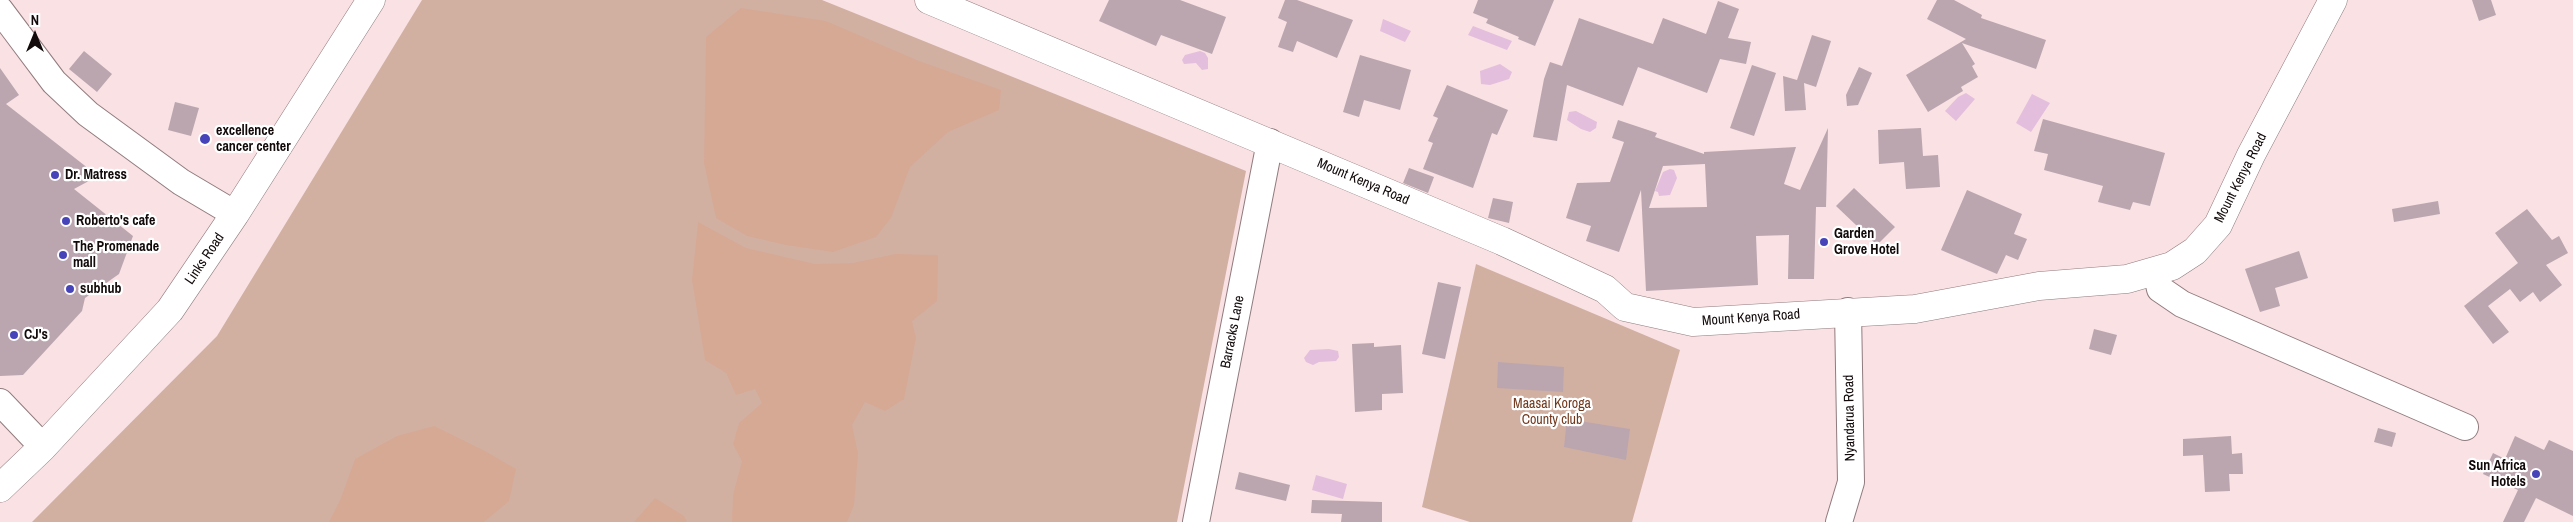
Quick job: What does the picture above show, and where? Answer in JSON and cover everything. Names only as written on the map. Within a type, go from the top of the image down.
[{"type":"main road","name":"Links Road","points":[[0,488],[43,447],[170,310],[236,214],[371,0]]},
{"type":"main road","name":"Mount Kenya Road","points":[[945,3],[1502,241],[1605,289],[1625,307],[1693,322],[1915,309],[2039,286],[2127,279],[2172,266],[2195,251],[2218,225],[2251,155],[2333,0]]},
{"type":"street","points":[[5,7],[54,82],[88,114],[181,182],[236,214]]},
{"type":"street","name":"Barracks Lane","points":[[1196,522],[1270,142]]},
{"type":"street","points":[[2156,272],[2160,289],[2182,304],[2465,427]]},
{"type":"street","name":"Nyandarua Road","points":[[1839,522],[1851,482],[1848,312]]},
{"type":"street","points":[[0,402],[43,447]]},
{"type":"green space","points":[[422,0],[822,0],[1246,171],[1177,522],[32,522],[217,336]]},
{"type":"green space","name":"Maasai Koroga County club","points":[[1476,264],[1680,350],[1632,522],[1470,522],[1422,507]]},
{"type":"shaded area","points":[[741,8],[826,21],[919,61],[1001,90],[999,110],[948,132],[910,167],[891,218],[876,237],[833,252],[786,245],[747,236],[716,218],[704,163],[706,37]]},
{"type":"shaded area","points":[[1383,19],[1411,31],[1405,42],[1380,31]]},
{"type":"shaded area","points":[[1473,26],[1512,41],[1507,50],[1468,35]]},
{"type":"shaded area","points":[[1200,51],[1205,53],[1208,58],[1208,69],[1202,70],[1196,63],[1184,64],[1182,60],[1185,55]]},
{"type":"shaded area","points":[[1500,64],[1512,72],[1509,79],[1490,85],[1481,84],[1480,71]]},
{"type":"shaded area","points":[[1966,93],[1975,99],[1956,121],[1945,111],[1958,97]]},
{"type":"shaded area","points":[[2032,94],[2050,103],[2031,132],[2016,123]]},
{"type":"shaded area","points":[[1576,111],[1597,122],[1596,128],[1590,132],[1581,129],[1567,120],[1569,112]]},
{"type":"shaded area","points":[[1670,169],[1674,170],[1677,178],[1670,195],[1659,196],[1658,192],[1655,191],[1663,172]]},
{"type":"shaded area","points":[[698,222],[746,248],[815,264],[853,263],[895,254],[938,255],[937,301],[912,321],[916,338],[904,399],[885,411],[865,402],[852,425],[858,454],[854,505],[847,522],[732,522],[733,495],[742,461],[733,444],[739,423],[762,403],[755,389],[736,395],[726,373],[705,360],[692,280]]},
{"type":"shaded area","points":[[1329,349],[1338,351],[1339,357],[1336,361],[1319,362],[1313,365],[1306,362],[1304,358],[1310,350]]},
{"type":"shaded area","points":[[434,426],[485,451],[516,469],[509,501],[484,522],[329,522],[341,498],[355,459],[397,436]]},
{"type":"shaded area","points":[[1316,475],[1347,484],[1343,499],[1312,490]]},
{"type":"shaded area","points":[[655,498],[684,516],[687,522],[634,522]]},
{"type":"building","points":[[1109,0],[1180,0],[1226,17],[1212,54],[1161,35],[1156,46],[1099,21]]},
{"type":"building","points":[[1285,0],[1297,0],[1353,20],[1337,58],[1297,41],[1293,52],[1278,47],[1287,22],[1278,18]]},
{"type":"building","points":[[1478,0],[1554,0],[1535,46],[1486,23],[1488,19],[1473,13]]},
{"type":"building","points":[[1937,0],[1954,0],[1982,15],[1981,18],[2046,40],[2036,69],[1962,43],[1975,64],[1972,66],[1978,77],[1961,87],[1963,91],[1928,112],[1906,75],[1966,39],[1927,19]]},
{"type":"building","points":[[2472,0],[2491,0],[2496,15],[2479,21]]},
{"type":"building","points":[[1718,1],[1739,9],[1728,38],[1751,42],[1746,64],[1720,59],[1707,93],[1638,67],[1623,106],[1567,85],[1557,141],[1533,137],[1544,79],[1550,62],[1562,66],[1579,18],[1653,44],[1663,18],[1706,34]]},
{"type":"building","points":[[1812,35],[1831,41],[1816,87],[1804,83],[1806,110],[1785,111],[1783,76],[1797,80]]},
{"type":"building","points":[[84,51],[112,74],[97,92],[69,69]]},
{"type":"building","points":[[1360,55],[1411,70],[1400,110],[1364,100],[1359,117],[1343,112]]},
{"type":"building","points":[[1752,65],[1776,73],[1754,136],[1730,128]]},
{"type":"building","points":[[1859,67],[1872,73],[1858,105],[1847,106],[1846,95]]},
{"type":"building","name":"The Promenade mall","points":[[0,68],[19,95],[6,104],[98,176],[74,189],[133,236],[119,274],[85,298],[82,311],[23,375],[0,376]]},
{"type":"building","points":[[1447,85],[1508,110],[1497,135],[1492,133],[1473,188],[1423,169],[1433,143],[1428,141],[1438,118],[1433,116]]},
{"type":"building","points":[[175,102],[199,108],[191,136],[168,130]]},
{"type":"building","points":[[2043,119],[2165,153],[2150,206],[2133,202],[2130,210],[2098,202],[2103,186],[2044,170],[2048,154],[2034,151]]},
{"type":"building","points":[[1618,120],[1657,133],[1655,137],[1704,154],[1704,152],[1796,147],[1784,184],[1800,190],[1828,128],[1826,207],[1816,207],[1814,279],[1788,279],[1789,235],[1756,236],[1758,285],[1646,291],[1641,190],[1619,252],[1586,241],[1591,226],[1566,218],[1577,183],[1610,182],[1624,142],[1612,138]],"holes":[[[1705,164],[1707,207],[1649,208],[1663,166]]]},
{"type":"building","points":[[1921,128],[1923,156],[1938,155],[1940,187],[1906,189],[1904,162],[1879,164],[1878,130]]},
{"type":"building","points":[[1409,168],[1434,177],[1428,193],[1403,183]]},
{"type":"building","points":[[1854,188],[1895,227],[1877,245],[1836,206]]},
{"type":"building","points":[[1967,190],[2022,214],[2014,234],[2027,239],[2018,260],[2006,255],[1997,274],[1941,250]]},
{"type":"building","points":[[1493,198],[1513,202],[1509,223],[1488,218]]},
{"type":"building","points":[[2438,201],[2440,214],[2394,222],[2392,209]]},
{"type":"building","points":[[2527,209],[2552,240],[2559,236],[2568,253],[2546,265],[2562,285],[2540,302],[2533,292],[2520,302],[2510,289],[2488,306],[2509,332],[2493,344],[2464,306],[2518,263],[2495,233]]},
{"type":"building","points":[[2299,251],[2308,278],[2275,288],[2280,306],[2260,312],[2245,269]]},
{"type":"building","points":[[1438,282],[1461,287],[1445,359],[1422,354]]},
{"type":"building","points":[[2094,329],[2117,335],[2111,355],[2089,349]]},
{"type":"building","points":[[1374,343],[1374,347],[1401,345],[1403,393],[1382,394],[1382,410],[1355,412],[1352,344]]},
{"type":"building","points":[[1498,362],[1564,367],[1563,392],[1497,388]]},
{"type":"building","points":[[1567,419],[1630,429],[1626,460],[1564,447]]},
{"type":"building","points":[[2378,428],[2396,433],[2392,447],[2374,442]]},
{"type":"building","points":[[2231,436],[2232,454],[2242,453],[2243,474],[2229,474],[2230,491],[2205,492],[2203,455],[2183,456],[2183,439]]},
{"type":"building","points":[[2515,436],[2544,450],[2549,440],[2573,451],[2573,516],[2536,498],[2524,522],[2503,522],[2518,490],[2483,474],[2493,453],[2505,459]]},
{"type":"building","points":[[1239,472],[1290,485],[1286,501],[1235,489]]},
{"type":"building","points":[[1312,500],[1382,502],[1382,522],[1341,522],[1342,514],[1311,513]]},
{"type":"place","name":"excellence cancer center","points":[[205,139]]},
{"type":"place","name":"Dr. Matress","points":[[55,175]]},
{"type":"place","name":"Roberto's cafe","points":[[66,221]]},
{"type":"place","name":"Garden Grove Hotel","points":[[1824,242]]},
{"type":"place","name":"The Promenade mall","points":[[63,255]]},
{"type":"place","name":"subhub","points":[[70,289]]},
{"type":"place","name":"CJ's","points":[[14,335]]},
{"type":"place","name":"Sun Africa Hotels","points":[[2536,474]]}]
